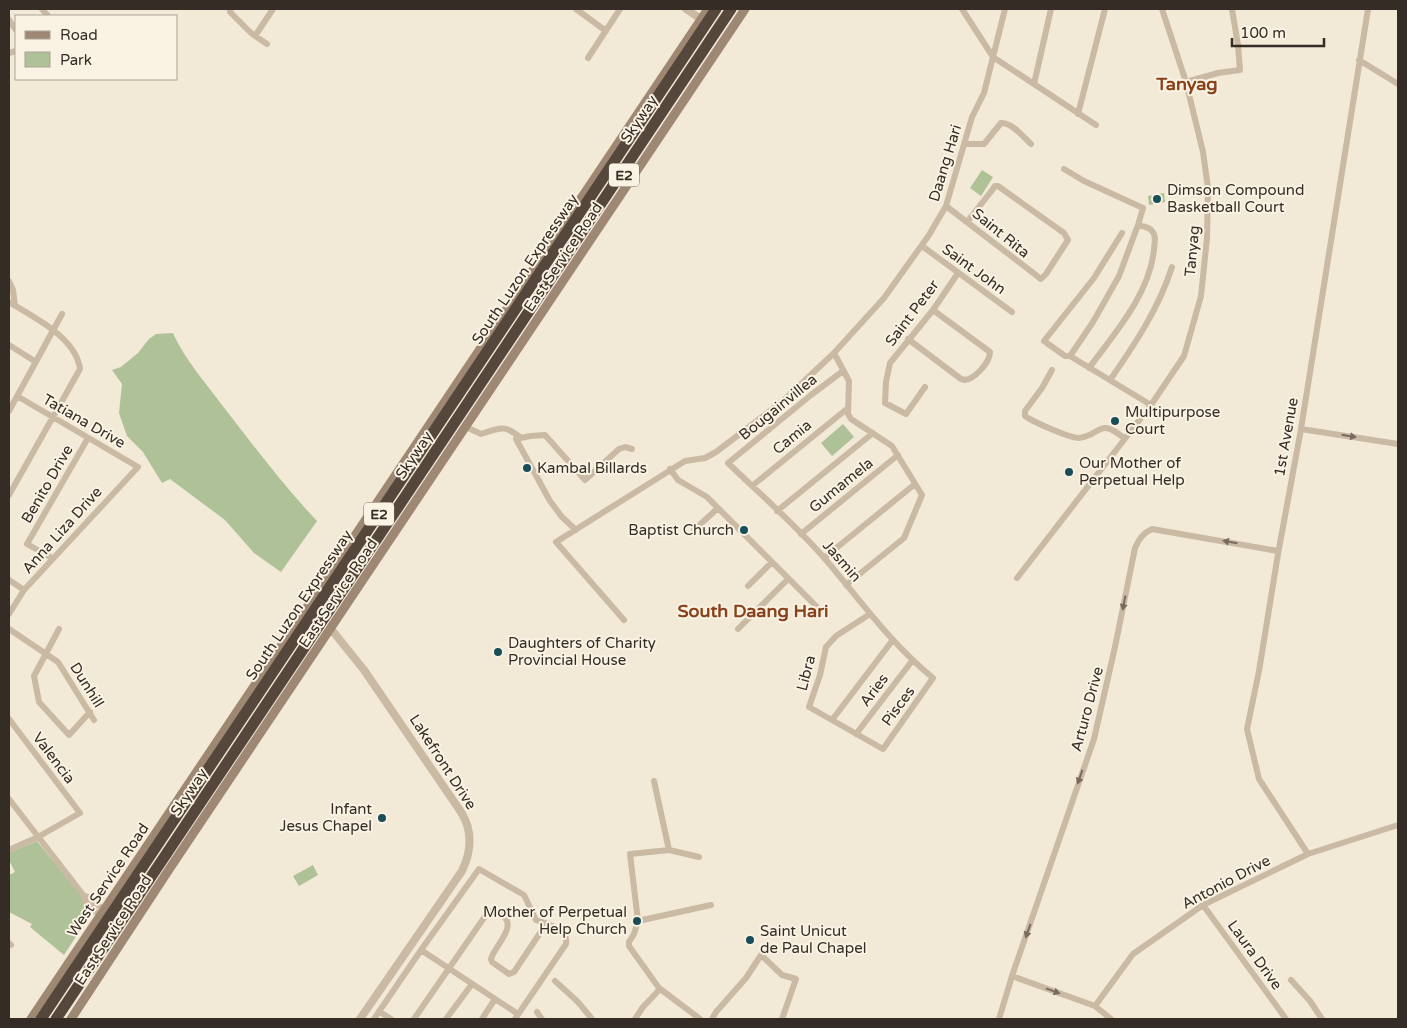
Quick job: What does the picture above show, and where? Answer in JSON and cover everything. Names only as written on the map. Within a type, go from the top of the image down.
[{"type":"highway","name":"South Luzon Expressway","points":[[41,1019],[716,9]]},
{"type":"highway","name":"Skyway","points":[[48,1019],[207,778],[722,9]]},
{"type":"highway","name":"Skyway","points":[[56,1019],[731,9]]},
{"type":"highway","name":"South Luzon Expressway","points":[[60,1019],[735,9]]},
{"type":"main road","name":"West Service Road","points":[[31,1019],[708,9]]},
{"type":"main road","name":"East Service Road","points":[[71,1019],[745,9]]},
{"type":"street","points":[[255,36],[273,9]]},
{"type":"street","points":[[576,9],[606,31]]},
{"type":"street","points":[[588,58],[620,9]]},
{"type":"street","points":[[686,9],[701,19]]},
{"type":"street","points":[[962,9],[993,57],[1096,125]]},
{"type":"street","name":"Daang Hari","points":[[624,620],[556,542],[685,460],[705,458],[716,452],[782,401],[834,353],[884,298],[922,246],[946,206],[972,117],[984,93],[1005,9]]},
{"type":"street","points":[[1034,84],[1051,9]]},
{"type":"street","points":[[1078,114],[1105,9]]},
{"type":"street","name":"Tanyag","points":[[1017,578],[1153,403],[1184,356],[1201,296],[1207,238],[1208,188],[1203,152],[1186,82],[1162,9]]},
{"type":"street","points":[[1186,82],[1218,72],[1240,70],[1232,9]]},
{"type":"street","name":"1st Avenue","points":[[1308,854],[1259,779],[1247,729],[1301,429],[1368,9]]},
{"type":"street","points":[[231,10],[255,36],[267,44]]},
{"type":"street","points":[[1359,60],[1398,84]]},
{"type":"street","points":[[965,144],[984,144],[1005,122],[1031,144]]},
{"type":"street","points":[[1064,169],[1084,181],[1142,208],[1138,225],[1111,293],[1070,356]]},
{"type":"street","name":"Saint Rita","points":[[946,206],[1041,279],[1068,239],[998,186],[995,186],[967,222]]},
{"type":"street","points":[[1089,368],[1126,317],[1139,295],[1152,266],[1154,233],[1152,230],[1138,225]]},
{"type":"street","points":[[1122,233],[1089,286],[1044,341],[1065,356],[1070,356],[1153,403]]},
{"type":"street","name":"Saint John","points":[[922,246],[1012,312]]},
{"type":"street","points":[[1110,380],[1138,339],[1158,304],[1172,267]]},
{"type":"street","name":"Saint Peter","points":[[925,386],[906,414],[885,403],[886,382],[890,363],[933,310],[958,273]]},
{"type":"street","points":[[9,281],[13,290],[12,304],[54,329],[79,359],[80,368],[9,495]]},
{"type":"street","points":[[908,339],[961,379],[972,379],[990,357],[990,352],[933,310]]},
{"type":"street","points":[[9,411],[62,314]]},
{"type":"street","points":[[9,345],[36,362]]},
{"type":"street","points":[[834,353],[849,381],[848,414],[851,419],[892,446],[922,496],[904,538],[846,585]]},
{"type":"street","points":[[1052,370],[1026,411],[1025,416],[1072,437],[1079,438],[1102,428],[1111,429],[1124,438]]},
{"type":"street","name":"Bougainvillea","points":[[728,463],[843,371]]},
{"type":"street","name":"Tatiana Drive","points":[[17,396],[138,467]]},
{"type":"street","name":"Camia","points":[[752,486],[848,408]]},
{"type":"street","points":[[466,427],[481,434],[500,428],[507,428],[521,438]]},
{"type":"street","points":[[1301,429],[1398,444]]},
{"type":"street","points":[[777,511],[873,433]]},
{"type":"street","points":[[576,530],[550,501],[516,439],[545,435],[585,480],[619,449],[625,447],[632,449]]},
{"type":"street","name":"Benito Drive","points":[[52,558],[27,544],[88,438]]},
{"type":"street","name":"Gumamela","points":[[801,534],[898,455]]},
{"type":"street","name":"Jasmin","points":[[728,463],[824,558],[892,641],[933,678]]},
{"type":"street","name":"Anna Liza Drive","points":[[9,614],[24,590],[52,558],[138,467]]},
{"type":"street","points":[[670,469],[678,480],[700,492],[718,508],[820,610]]},
{"type":"street","points":[[824,558],[915,484]]},
{"type":"street","points":[[694,530],[718,508]]},
{"type":"street","name":"Arturo Drive","points":[[999,1019],[1012,976],[1094,739],[1110,673],[1135,548],[1139,538],[1146,531],[1152,529],[1278,551]]},
{"type":"street","points":[[748,586],[772,562]]},
{"type":"street","points":[[738,629],[788,579]]},
{"type":"street","points":[[9,580],[24,590]]},
{"type":"street","name":"Libra","points":[[870,614],[836,636],[826,647],[820,675],[809,708],[883,749]]},
{"type":"street","name":"Dunhill","points":[[9,629],[58,662],[94,720]]},
{"type":"street","points":[[59,629],[34,676],[39,702],[69,735],[90,712]]},
{"type":"street","name":"Lakefront Drive","points":[[331,629],[364,670],[465,818],[470,846],[469,857],[462,871],[360,1019]]},
{"type":"street","points":[[832,720],[892,641]]},
{"type":"street","name":"Aries","points":[[856,734],[912,661]]},
{"type":"street","name":"Pisces","points":[[883,749],[933,678]]},
{"type":"street","name":"Valencia","points":[[9,719],[80,813],[38,837]]},
{"type":"street","points":[[654,781],[669,850]]},
{"type":"street","points":[[9,799],[84,896],[88,897],[102,913]]},
{"type":"street","name":"Antonio Drive","points":[[1094,1006],[1133,954],[1203,905],[1308,854],[1398,825]]},
{"type":"street","points":[[9,850],[38,837]]},
{"type":"street","points":[[699,857],[669,850],[630,854],[638,921],[629,946],[660,989],[700,1019]]},
{"type":"street","points":[[374,1019],[421,950],[479,870],[524,895],[536,920],[553,926],[565,934],[567,938],[566,944],[517,1017],[495,999],[421,950]]},
{"type":"street","points":[[638,921],[711,905]]},
{"type":"street","name":"Laura Drive","points":[[1203,905],[1286,1019]]},
{"type":"street","points":[[414,1019],[488,912],[494,910],[500,913],[507,924],[508,930],[490,959],[509,974],[514,972],[546,924]]},
{"type":"street","points":[[712,1019],[746,978],[761,955],[782,975],[796,979],[782,1019]]},
{"type":"street","points":[[1012,976],[1094,1006],[1111,1019]]},
{"type":"street","points":[[1291,980],[1310,1001],[1322,1019]]},
{"type":"street","points":[[555,981],[578,1002],[592,1019]]},
{"type":"street","points":[[446,1019],[472,984]]},
{"type":"street","points":[[635,1019],[643,1006],[660,989]]},
{"type":"street","points":[[482,1019],[495,999]]},
{"type":"street","points":[[380,1012],[391,1019]]},
{"type":"street","points":[[537,1012],[542,1019]]},
{"type":"street","points":[[685,1019],[691,1012]]},
{"type":"green space","points":[[982,170],[993,177],[981,196],[970,188]]},
{"type":"green space","name":"Dimson Compound Basketball Court","points":[[1164,193],[1165,202],[1149,205],[1148,196]]},
{"type":"green space","points":[[173,333],[189,362],[202,379],[268,464],[317,521],[281,572],[254,553],[225,520],[170,479],[162,483],[143,452],[127,436],[119,413],[122,384],[112,370],[121,367],[156,334]]},
{"type":"green space","points":[[843,424],[854,437],[832,456],[821,443]]},
{"type":"green space","points":[[37,841],[93,910],[64,955],[30,927],[32,924],[9,912],[9,875],[15,872],[9,860],[9,853]]},
{"type":"green space","points":[[313,865],[318,875],[299,886],[293,876]]},
{"type":"place","name":"Dimson Compound Basketball Court","points":[[1157,199]]},
{"type":"place","name":"Multipurpose Court","points":[[1115,421]]},
{"type":"place","name":"Kambal Billards","points":[[527,468]]},
{"type":"place","name":"Our Mother of Perpetual Help","points":[[1069,472]]},
{"type":"place","name":"Baptist Church","points":[[744,530]]},
{"type":"place","name":"Daughters of Charity Provincial House","points":[[498,652]]},
{"type":"place","name":"Infant Jesus Chapel","points":[[382,818]]},
{"type":"place","name":"Mother of Perpetual Help Church","points":[[637,921]]},
{"type":"place","name":"Saint Unicut de Paul Chapel","points":[[750,940]]},
{"type":"district","name":"Tanyag","points":[[1187,84]]},
{"type":"district","name":"South Daang Hari","points":[[753,611]]}]
